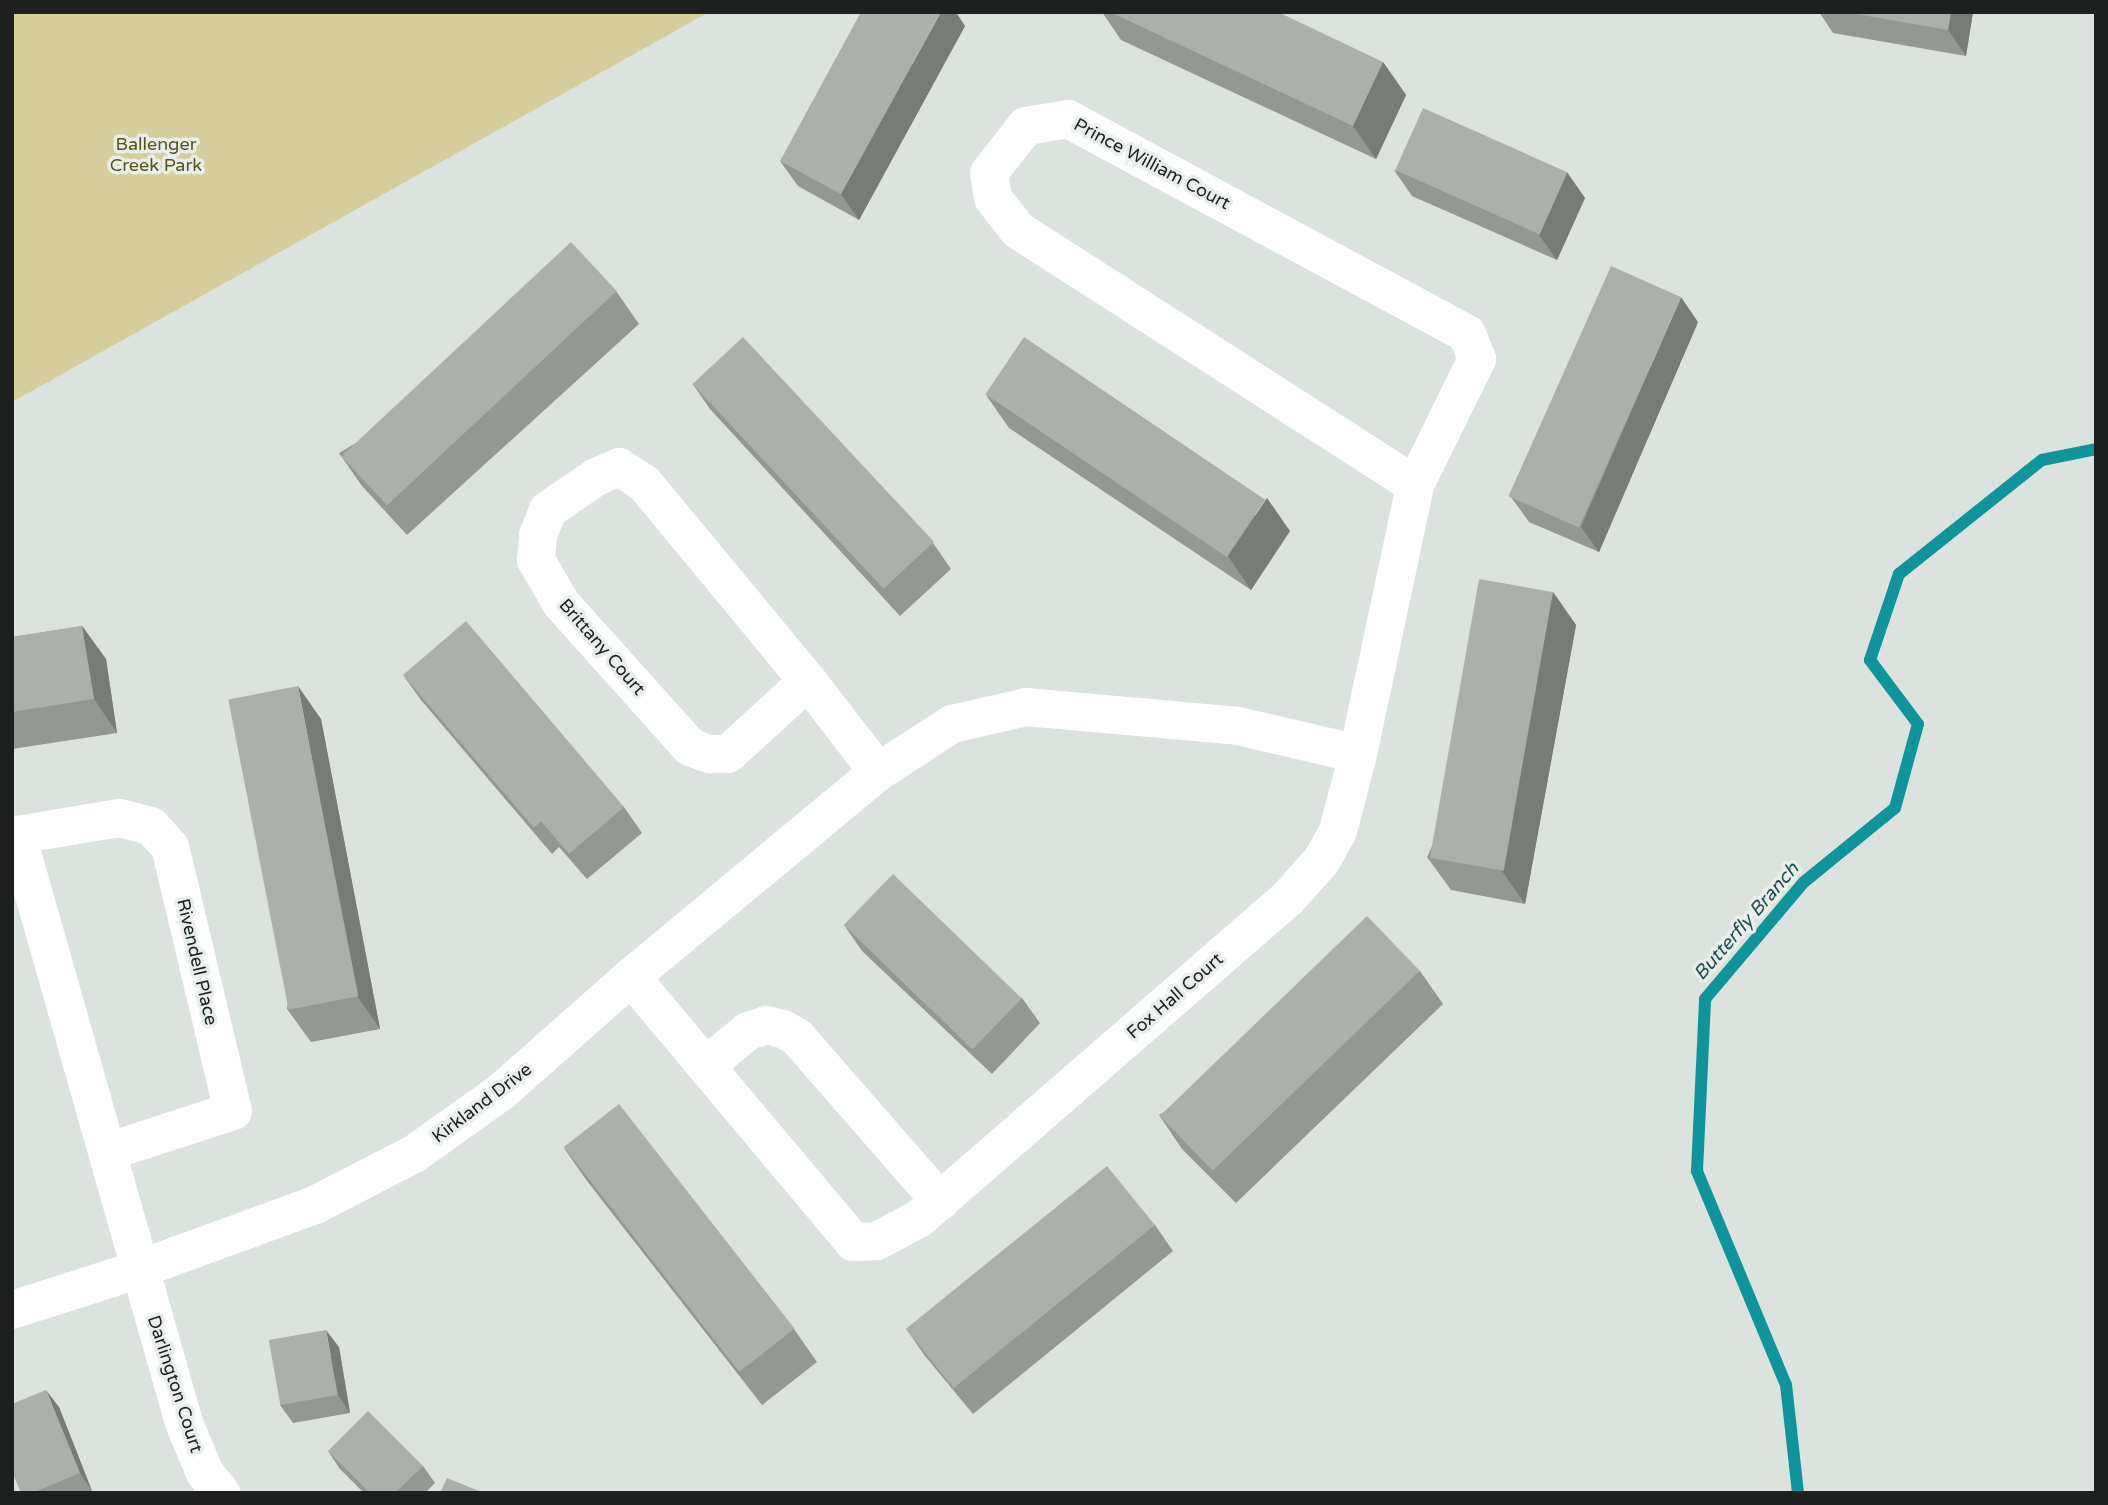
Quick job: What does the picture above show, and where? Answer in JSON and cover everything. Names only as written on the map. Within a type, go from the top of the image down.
[{"type":"street","name":"Prince William Court","points":[[1358,754],[1415,485],[1477,359],[1467,334],[1069,119],[1026,126],[1009,144],[989,173],[993,198],[1018,230],[1415,485]]},
{"type":"street","name":"Brittany Court","points":[[808,681],[728,754],[709,754],[690,747],[561,603],[536,560],[538,535],[548,510],[596,477],[619,467],[644,483],[808,681],[878,772]]},
{"type":"street","points":[[878,772],[952,724],[1026,707],[1238,726],[1358,754]]},
{"type":"street","name":"Fox Hall Court","points":[[631,977],[853,1242],[877,1241],[920,1218],[1288,898],[1322,860],[1338,831],[1358,754]]},
{"type":"street","name":"Kirkland Drive","points":[[12,1310],[137,1270],[315,1205],[414,1154],[501,1092],[631,977],[878,772]]},
{"type":"street","name":"Rivendell Place","points":[[110,1151],[233,1111],[170,847],[150,826],[119,818],[15,835],[110,1151],[137,1270]]},
{"type":"street","points":[[707,1065],[748,1031],[765,1025],[783,1029],[797,1037],[940,1201]]},
{"type":"street","name":"Darlington Court","points":[[137,1270],[184,1423],[205,1473],[221,1493]]},
{"type":"green space","name":"Ballenger Creek Park","points":[[12,12],[709,12],[12,402]]},
{"type":"building","points":[[861,12],[941,12],[841,194],[780,161]]},
{"type":"building","points":[[1110,12],[1278,12],[1383,62],[1353,126]]},
{"type":"building","points":[[1845,12],[1951,12],[1948,30]]},
{"type":"building","points":[[1423,108],[1567,172],[1540,234],[1395,170]]},
{"type":"building","points":[[571,242],[617,291],[387,505],[341,456]]},
{"type":"building","points":[[1611,266],[1681,297],[1579,528],[1509,496]]},
{"type":"building","points":[[743,337],[934,542],[883,589],[693,384]]},
{"type":"building","points":[[1024,337],[1265,500],[1227,557],[985,394]]},
{"type":"building","points":[[1479,579],[1553,592],[1504,871],[1430,858]]},
{"type":"building","points":[[466,621],[624,807],[569,854],[541,821],[534,828],[403,675]]},
{"type":"building","points":[[82,626],[94,699],[12,712],[12,637]]},
{"type":"building","points":[[298,686],[358,996],[289,1010],[228,700]]},
{"type":"building","points":[[893,874],[1022,998],[972,1049],[844,925]]},
{"type":"building","points":[[1367,916],[1420,971],[1213,1171],[1160,1116]]},
{"type":"building","points":[[619,1104],[794,1329],[739,1372],[564,1147]]},
{"type":"building","points":[[1107,1166],[1155,1225],[954,1388],[906,1329]]},
{"type":"building","points":[[326,1330],[337,1395],[280,1405],[269,1340]]},
{"type":"building","points":[[46,1390],[80,1473],[32,1493],[21,1493],[12,1472],[12,1404]]},
{"type":"building","points":[[368,1411],[423,1466],[395,1493],[370,1493],[328,1451]]},
{"type":"building","points":[[447,1478],[484,1493],[440,1493]]},
{"type":"waterway","name":"Butterfly Branch","points":[[1798,1493],[1786,1385],[1697,1171],[1705,999],[1804,882],[1895,808],[1918,724],[1870,660],[1899,574],[2042,460],[2096,449]]}]
